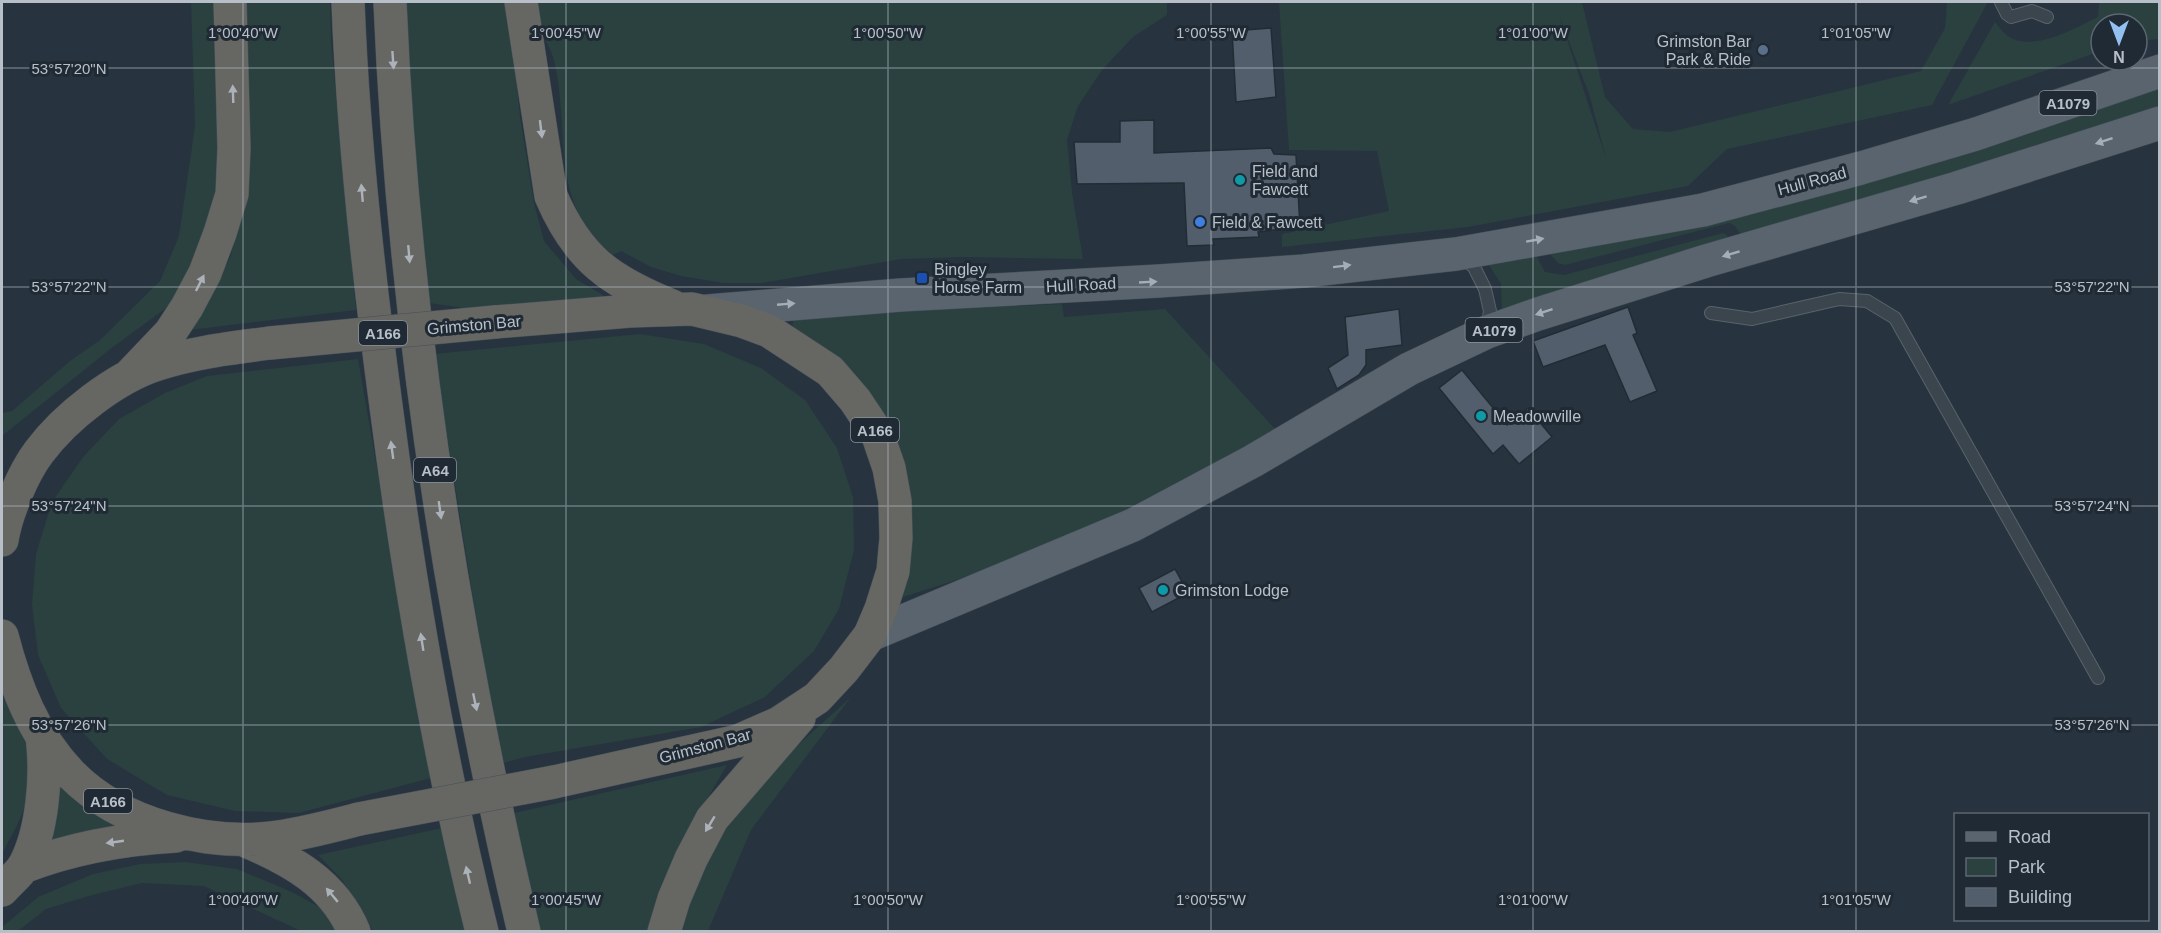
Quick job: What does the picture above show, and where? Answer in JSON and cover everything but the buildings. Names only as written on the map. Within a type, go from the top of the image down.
[{"type":"highway","points":[[130,375],[170,333],[188,307],[205,273],[232,194],[234,148],[230,2]]},
{"type":"highway","name":"A64","points":[[348,2],[368,270],[399,505],[426,670],[482,932]]},
{"type":"highway","name":"A64","points":[[390,2],[410,270],[440,513],[467,668],[524,932]]},
{"type":"highway","points":[[521,2],[551,196],[561,220],[572,238],[591,260],[614,278],[648,297],[691,310]]},
{"type":"highway","name":"Grimston Bar","points":[[2,540],[10,509],[38,453],[72,417],[92,401],[130,375],[157,364],[226,348],[270,343],[495,322],[691,310],[742,321],[769,332],[830,371],[855,400],[877,434],[889,468],[896,538],[890,585],[870,635],[844,669],[817,698],[778,723],[738,741],[554,782],[359,819],[278,837],[241,839],[194,836],[138,818],[91,790],[71,774],[42,737],[7,669],[2,636]]},
{"type":"highway","points":[[2,469],[38,453]]},
{"type":"highway","points":[[664,932],[674,898],[712,819],[817,698]]},
{"type":"highway","name":"A166","points":[[12,879],[30,852],[38,820],[45,757],[42,737]]},
{"type":"highway","name":"A166","points":[[12,879],[44,859],[104,843],[144,838],[194,836]]},
{"type":"highway","points":[[241,839],[273,852],[312,875],[332,894],[348,917],[354,932]]},
{"type":"main road","name":"Hull Road","points":[[691,310],[1304,271],[1456,254],[1714,207],[1977,134],[2160,71]]},
{"type":"main road","name":"A1079","points":[[870,635],[1132,525],[1253,461],[1409,369],[1487,332],[1594,296],[1957,188],[2160,123]]},
{"type":"lane","points":[[2001,2],[2011,17],[2032,11],[2047,17]]},
{"type":"lane","points":[[1456,254],[1474,267],[1485,289],[1490,311],[1487,332]]},
{"type":"lane","points":[[1711,313],[1752,319],[1839,299],[1867,301],[1895,318],[2098,678]]},
{"type":"green space","points":[[191,2],[213,2],[220,142],[214,200],[196,256],[169,306],[109,350],[2,436],[2,413],[12,411],[70,361],[100,340],[160,281],[179,236],[195,126]]},
{"type":"green space","points":[[242,2],[330,2],[331,41],[356,310],[189,330],[230,258],[245,204]]},
{"type":"green space","points":[[406,2],[509,2],[520,117],[534,203],[544,241],[576,279],[603,295],[594,304],[492,312],[429,303],[413,126]]},
{"type":"green space","points":[[530,2],[1167,2],[1167,15],[1133,37],[1102,70],[1078,106],[1067,140],[1072,192],[1083,259],[961,257],[901,259],[762,283],[723,283],[681,276],[651,267],[621,251],[613,255],[593,236],[579,214],[570,192],[555,65],[550,49],[534,18]]},
{"type":"green space","points":[[1279,2],[1582,2],[1605,97],[1633,129],[1670,132],[1921,71],[1945,28],[1947,2],[1988,2],[1932,105],[1727,149],[1688,186],[1468,227],[1282,247],[1282,234],[1389,211],[1377,151],[1289,150]],"holes":[[[1558,12],[1590,97],[1606,158]]]},
{"type":"green space","points":[[2099,2],[2159,2],[2159,39],[2149,40],[2149,12],[2098,12]]},
{"type":"green space","points":[[2089,21],[2089,55],[1948,105],[1995,22],[2006,35],[2018,41],[2041,40]]},
{"type":"green space","points":[[2159,89],[2159,108],[1988,166],[1742,236],[1734,225],[1729,223],[1565,265],[1558,263],[1550,254],[1984,148]]},
{"type":"green space","points":[[1723,233],[1727,235],[1729,241],[1502,314],[1501,284],[1487,262],[1537,257],[1545,272],[1564,275]]},
{"type":"green space","points":[[1062,304],[1064,317],[1165,309],[1276,430],[1102,522],[1006,564],[897,599],[901,483],[792,332],[793,320],[918,310]]},
{"type":"green space","points":[[640,334],[704,344],[761,368],[805,400],[837,448],[853,497],[854,550],[839,609],[814,651],[765,697],[701,727],[525,757],[504,763],[483,660],[434,354]]},
{"type":"green space","points":[[358,359],[431,778],[299,813],[235,811],[167,795],[107,759],[61,708],[38,655],[32,604],[36,554],[52,502],[83,457],[119,419],[165,393],[207,376]]},
{"type":"green space","points":[[2,686],[20,724],[27,752],[30,780],[24,810],[2,854]]},
{"type":"green space","points":[[851,697],[751,830],[708,931],[680,932],[690,895],[722,831],[755,784]]},
{"type":"green space","points":[[727,765],[695,820],[652,931],[538,931],[514,813]]},
{"type":"green space","points":[[56,783],[115,824],[114,827],[52,845],[46,835]]},
{"type":"green space","points":[[442,828],[465,931],[373,931],[342,880],[318,855]]},
{"type":"green space","points":[[185,862],[237,869],[292,892],[325,910],[336,931],[301,931],[204,886],[142,883],[46,909],[18,931],[2,932],[2,927],[38,897],[93,874],[140,864]]},
{"type":"place","name":"Grimston Bar Park & Ride","points":[[1763,50]]},
{"type":"place","name":"Field and Fawcett","points":[[1240,180]]},
{"type":"place","name":"Field & Fawcett","points":[[1200,222]]},
{"type":"place","name":"Bingley House Farm","points":[[922,278]]},
{"type":"place","name":"Meadowville","points":[[1481,416]]},
{"type":"place","name":"Grimston Lodge","points":[[1163,590]]}]
